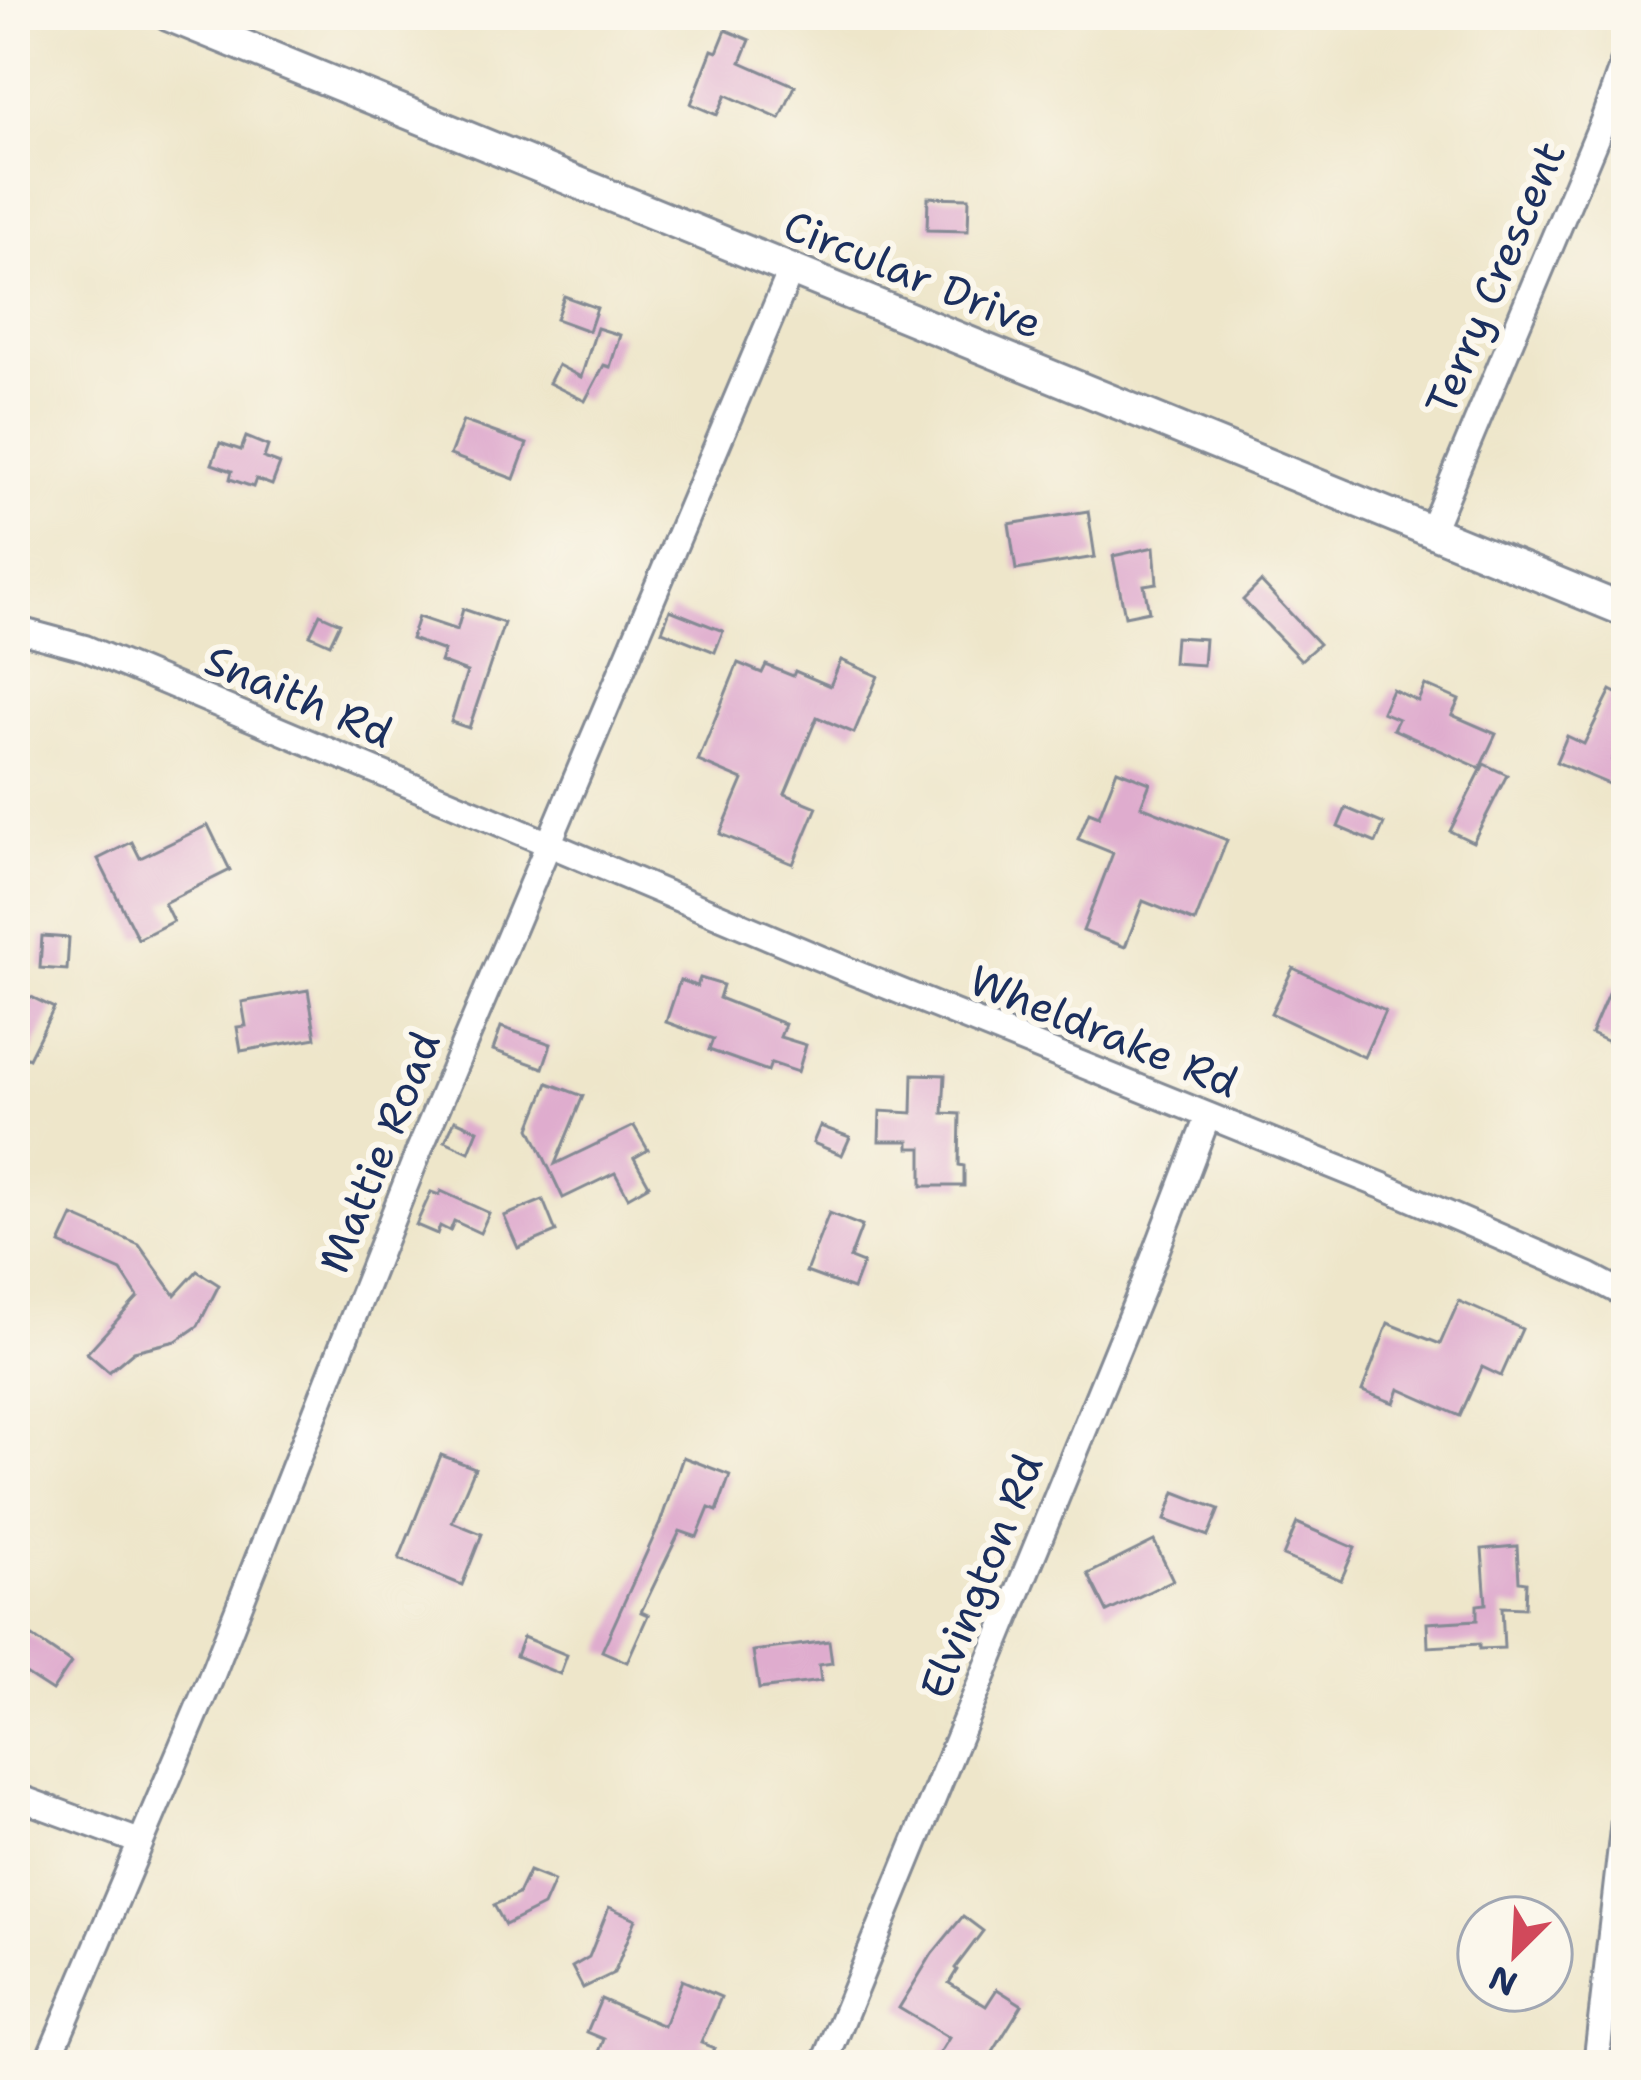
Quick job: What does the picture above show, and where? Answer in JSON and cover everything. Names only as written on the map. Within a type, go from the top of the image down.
[{"type":"street","name":"Circular Drive","points":[[168,15],[1626,611]]},
{"type":"street","name":"Terry Crescent","points":[[1431,531],[1604,122],[1626,55]]},
{"type":"street","name":"Mattie Road","points":[[46,2065],[210,1680],[418,1153],[790,270]]},
{"type":"street","name":"Snaith Rd","points":[[15,629],[86,648],[550,844]]},
{"type":"street","name":"Wheldrake Rd","points":[[550,844],[1404,1195],[1626,1295]]},
{"type":"street","name":"Elvington Rd","points":[[824,2065],[1208,1116]]},
{"type":"street","points":[[15,1796],[140,1842]]},
{"type":"street","points":[[1596,2065],[1626,1803]]},
{"type":"building","points":[[726,30],[750,40],[741,62],[795,86],[780,119],[726,95],[717,115],[691,104],[712,50],[717,52]]},
{"type":"building","points":[[928,197],[969,198],[968,231],[927,230]]},
{"type":"building","points":[[564,296],[597,308],[589,331],[556,319]]},
{"type":"building","points":[[597,328],[620,335],[610,367],[604,365],[585,401],[549,383],[558,365],[581,377]]},
{"type":"building","points":[[463,421],[527,444],[514,479],[450,455]]},
{"type":"building","points":[[246,437],[268,446],[264,458],[280,464],[272,485],[256,479],[253,487],[230,479],[232,471],[212,464],[220,443],[241,450]]},
{"type":"building","points":[[1088,511],[1095,557],[1016,570],[1009,524]]},
{"type":"building","points":[[1154,547],[1157,583],[1144,585],[1149,611],[1125,616],[1113,556]]},
{"type":"building","points":[[1261,582],[1319,644],[1301,660],[1243,600]]},
{"type":"building","points":[[463,609],[504,623],[469,728],[451,722],[467,672],[440,662],[444,651],[411,639],[418,617],[457,630]]},
{"type":"building","points":[[670,610],[723,631],[715,652],[662,631]]},
{"type":"building","points":[[320,614],[340,623],[330,644],[310,635]]},
{"type":"building","points":[[1175,637],[1205,639],[1203,665],[1173,663]]},
{"type":"building","points":[[841,660],[878,676],[854,733],[817,717],[785,794],[817,807],[793,864],[720,834],[743,780],[698,761],[738,663],[762,673],[766,665],[793,676],[795,671],[830,686]]},
{"type":"building","points":[[1425,685],[1459,700],[1452,715],[1496,734],[1480,768],[1393,729],[1398,719],[1382,712],[1392,689],[1418,701]]},
{"type":"building","points":[[1611,690],[1626,698],[1626,732],[1612,760],[1626,766],[1618,788],[1556,762],[1567,736],[1584,744]]},
{"type":"building","points":[[1484,764],[1507,775],[1473,842],[1450,831]]},
{"type":"building","points":[[1117,770],[1150,783],[1141,806],[1227,840],[1195,922],[1143,901],[1125,947],[1083,931],[1113,853],[1078,839],[1089,812],[1099,816]]},
{"type":"building","points":[[1346,808],[1384,824],[1376,843],[1338,827]]},
{"type":"building","points":[[208,825],[230,870],[164,903],[173,921],[138,939],[98,859],[132,842],[140,858]]},
{"type":"building","points":[[42,936],[69,938],[67,970],[40,968]]},
{"type":"building","points":[[1293,968],[1385,1011],[1364,1057],[1271,1013]]},
{"type":"building","points":[[700,978],[723,985],[719,998],[785,1024],[780,1037],[806,1045],[798,1072],[771,1063],[768,1071],[709,1050],[713,1039],[666,1022],[680,980],[697,986]]},
{"type":"building","points":[[1611,987],[1626,993],[1626,1050],[1591,1034]]},
{"type":"building","points":[[15,989],[54,1008],[29,1058],[15,1051]]},
{"type":"building","points":[[308,990],[316,1038],[241,1051],[237,1027],[246,1026],[242,1002]]},
{"type":"building","points":[[501,1027],[551,1044],[543,1068],[493,1050]]},
{"type":"building","points":[[913,1074],[945,1075],[943,1113],[960,1114],[959,1165],[964,1166],[964,1186],[922,1186],[922,1148],[909,1148],[909,1141],[879,1141],[880,1111],[912,1113]]},
{"type":"building","points":[[548,1083],[583,1096],[555,1164],[634,1126],[648,1150],[634,1158],[649,1185],[628,1197],[615,1173],[563,1198],[530,1128]]},
{"type":"building","points":[[455,1120],[478,1130],[469,1152],[445,1141]]},
{"type":"building","points":[[820,1126],[850,1137],[842,1155],[813,1143]]},
{"type":"building","points":[[441,1191],[489,1213],[480,1233],[454,1221],[450,1231],[440,1226],[437,1234],[416,1225],[431,1192],[439,1195]]},
{"type":"building","points":[[543,1200],[556,1232],[518,1248],[504,1216]]},
{"type":"building","points":[[829,1213],[862,1226],[850,1258],[863,1263],[853,1289],[806,1272]]},
{"type":"building","points":[[73,1216],[139,1245],[175,1295],[197,1271],[219,1285],[198,1326],[176,1341],[134,1351],[109,1372],[87,1353],[138,1297],[121,1271],[60,1244]]},
{"type":"building","points":[[1459,1301],[1522,1329],[1501,1376],[1482,1367],[1460,1416],[1399,1389],[1394,1403],[1362,1391],[1388,1323],[1440,1344]]},
{"type":"building","points":[[441,1455],[475,1468],[452,1522],[482,1534],[462,1585],[399,1559]]},
{"type":"building","points":[[683,1457],[730,1475],[717,1511],[709,1508],[697,1537],[680,1531],[641,1612],[648,1615],[627,1662],[602,1651],[660,1523]]},
{"type":"building","points":[[1175,1492],[1219,1509],[1208,1536],[1165,1520]]},
{"type":"building","points":[[1297,1523],[1355,1548],[1341,1580],[1283,1556]]},
{"type":"building","points":[[1154,1541],[1173,1580],[1107,1612],[1088,1574]]},
{"type":"building","points":[[1517,1546],[1519,1581],[1526,1582],[1525,1608],[1502,1607],[1504,1648],[1479,1649],[1479,1644],[1428,1647],[1427,1623],[1477,1620],[1477,1605],[1486,1604],[1482,1549]]},
{"type":"building","points":[[15,1625],[71,1663],[52,1691],[15,1667]]},
{"type":"building","points":[[523,1637],[567,1655],[560,1674],[516,1656]]},
{"type":"building","points":[[829,1641],[832,1663],[819,1665],[821,1681],[759,1689],[753,1651]]},
{"type":"building","points":[[529,1871],[554,1881],[543,1906],[505,1925],[494,1905],[518,1894]]},
{"type":"building","points":[[609,1907],[636,1919],[614,1973],[583,1988],[572,1967],[589,1957]]},
{"type":"building","points":[[963,1916],[983,1931],[949,1983],[986,2006],[997,1989],[1022,2005],[985,2065],[953,2065],[938,2056],[949,2038],[899,2008],[932,1954]]},
{"type":"building","points":[[682,1980],[721,1997],[701,2043],[714,2048],[706,2065],[594,2065],[604,2039],[587,2032],[601,1999],[664,2026]]}]
